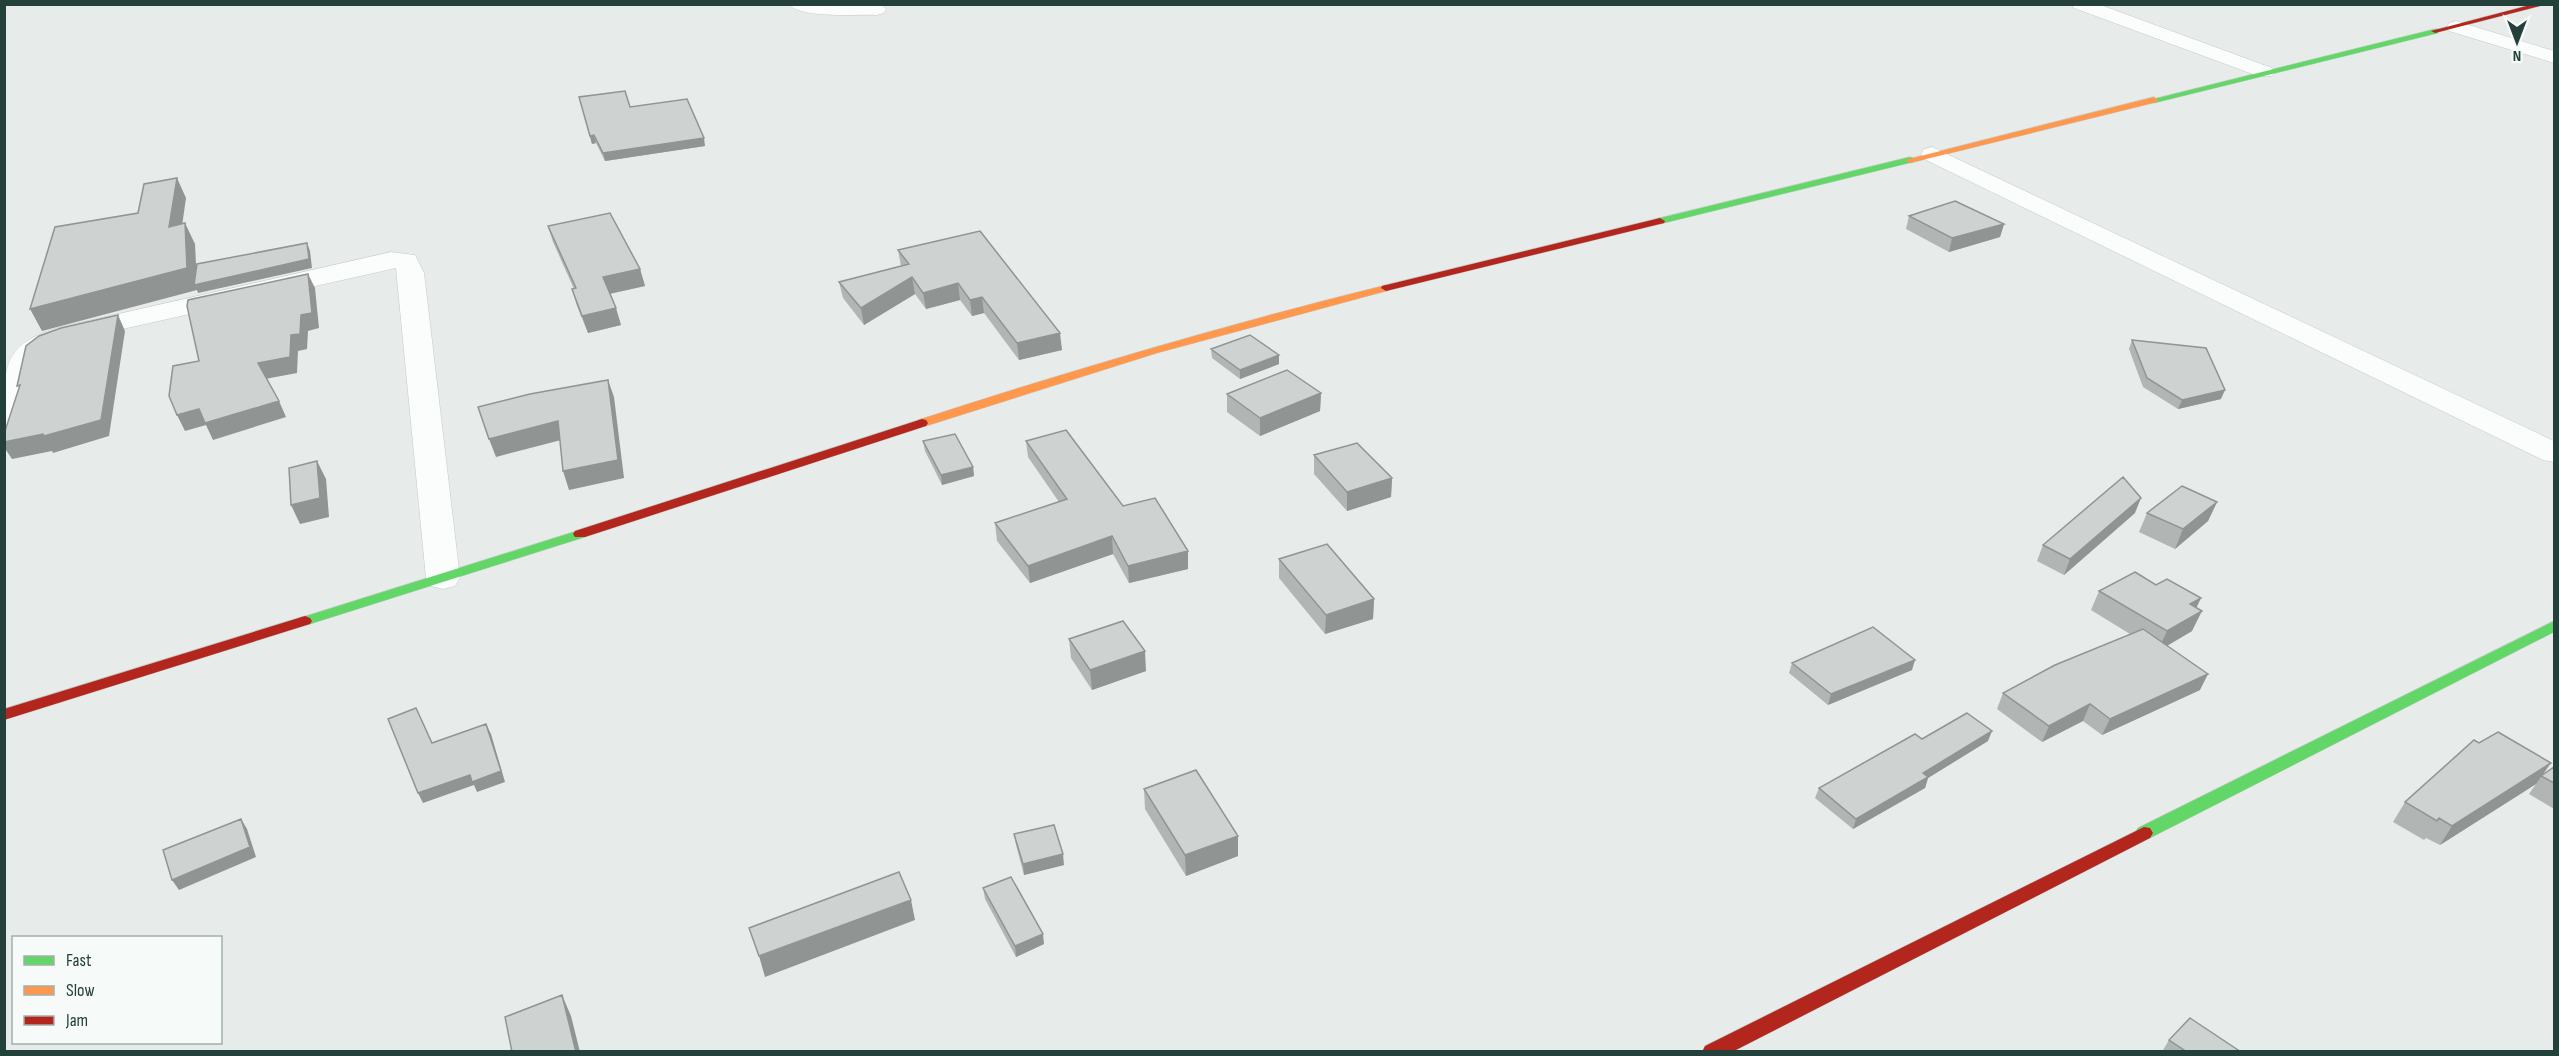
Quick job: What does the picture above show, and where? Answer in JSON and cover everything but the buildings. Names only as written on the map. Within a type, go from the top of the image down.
[{"type":"street","points":[[797,4],[808,8],[877,9]]},
{"type":"street","points":[[2080,4],[2265,72]]},
{"type":"street","points":[[4,715],[443,578],[1044,383],[1321,304],[2545,4]]},
{"type":"street","points":[[2456,27],[2554,57]]},
{"type":"street","points":[[1932,154],[2554,453]]},
{"type":"street","points":[[4,421],[20,357],[36,344],[61,334],[391,260],[405,260],[411,273],[443,578]]},
{"type":"street","points":[[1712,1052],[2554,626]]},
{"type":"traffic: fast","points":[[2154,100],[2435,31]]},
{"type":"traffic: fast","points":[[1660,221],[1910,160]]},
{"type":"traffic: fast","points":[[305,621],[580,534]]},
{"type":"traffic: fast","points":[[2144,833],[2554,626]]},
{"type":"traffic: slow","points":[[1910,160],[2154,100]]},
{"type":"traffic: slow","points":[[922,423],[1153,351],[1386,288]]},
{"type":"traffic: jam","points":[[2435,31],[2545,4]]},
{"type":"traffic: jam","points":[[1386,288],[1660,221]]},
{"type":"traffic: jam","points":[[580,534],[922,423]]},
{"type":"traffic: jam","points":[[4,715],[305,621]]},
{"type":"traffic: jam","points":[[1712,1052],[2144,833]]}]
